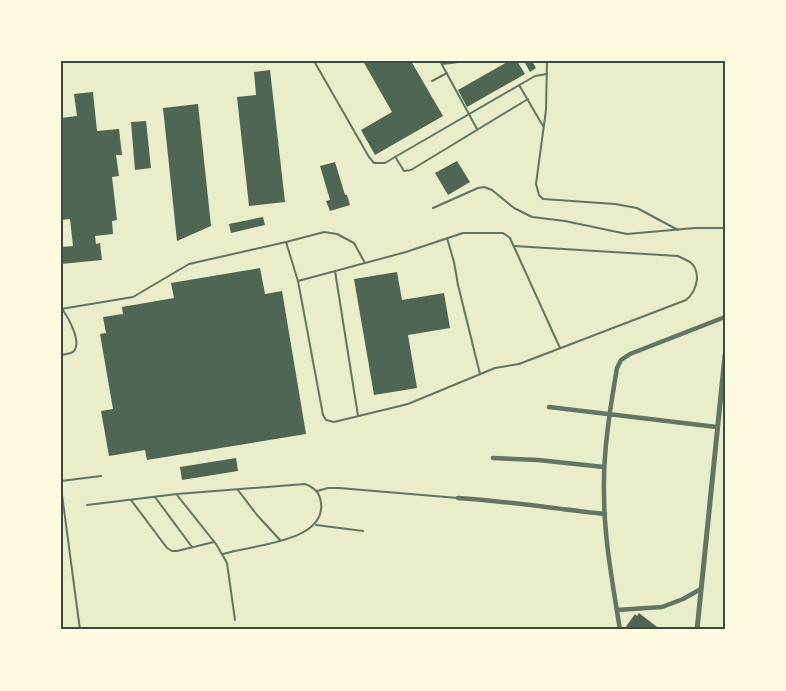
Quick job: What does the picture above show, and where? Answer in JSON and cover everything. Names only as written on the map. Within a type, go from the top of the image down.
[{"type":"street","points":[[620,630],[608,555],[604,467],[617,368],[621,360],[630,354],[725,318]]},
{"type":"street","points":[[697,630],[725,355]]},
{"type":"street","points":[[549,407],[718,427]]},
{"type":"street","points":[[494,458],[538,460],[604,467]]},
{"type":"street","points":[[458,498],[493,500],[534,507],[605,514]]},
{"type":"street","points":[[617,610],[662,607],[683,599],[701,589]]},
{"type":"lane","points":[[314,61],[371,161],[380,164],[535,76],[547,74]]},
{"type":"lane","points":[[468,61],[441,63],[478,130]]},
{"type":"lane","points":[[547,61],[546,110],[536,184],[539,195],[543,199],[616,204],[637,208],[678,230]]},
{"type":"lane","points":[[432,81],[447,73]]},
{"type":"lane","points":[[519,85],[543,126]]},
{"type":"lane","points":[[395,157],[401,169],[407,172],[528,99]]},
{"type":"lane","points":[[433,208],[484,187],[492,190],[514,208],[532,217],[564,221],[627,234],[725,228]]},
{"type":"lane","points":[[61,355],[71,353],[75,350],[77,344],[73,329],[62,309],[133,297],[189,264],[324,232],[337,234],[354,242],[365,263]]},
{"type":"lane","points":[[298,281],[463,233],[503,233],[510,238],[514,246],[560,348]]},
{"type":"lane","points":[[447,238],[480,374]]},
{"type":"lane","points":[[286,242],[298,281],[323,415],[326,420],[334,422],[408,404],[495,368],[519,364],[686,300],[695,289],[697,278],[695,269],[690,262],[678,256],[514,246]]},
{"type":"lane","points":[[335,271],[358,416]]},
{"type":"lane","points":[[61,481],[101,476]]},
{"type":"lane","points":[[87,505],[177,494],[304,484],[311,486],[317,492],[321,503],[321,510],[315,525],[302,533],[280,540],[223,554]]},
{"type":"lane","points":[[61,487],[80,630]]},
{"type":"lane","points":[[317,492],[328,488],[458,498]]},
{"type":"lane","points":[[238,490],[257,515],[280,540]]},
{"type":"lane","points":[[177,494],[223,554],[229,568],[235,620]]},
{"type":"lane","points":[[154,497],[192,548]]},
{"type":"lane","points":[[130,500],[167,548],[172,551],[214,542]]},
{"type":"lane","points":[[315,525],[363,531]]},
{"type":"building","points":[[363,61],[411,61],[443,116],[375,155],[361,130],[392,112]]},
{"type":"building","points":[[509,61],[517,61],[525,74],[467,107],[458,90]]},
{"type":"building","points":[[524,61],[532,61],[536,68],[530,72]]},
{"type":"building","points":[[270,70],[285,202],[249,206],[237,97],[256,95],[254,72]]},
{"type":"building","points":[[93,92],[97,131],[119,129],[122,155],[116,155],[119,176],[112,177],[117,220],[112,221],[113,234],[95,236],[96,244],[100,243],[102,260],[61,264],[61,247],[73,246],[70,219],[61,220],[61,118],[77,116],[74,94]]},
{"type":"building","points":[[198,104],[211,226],[177,241],[163,108]]},
{"type":"building","points":[[146,121],[151,168],[135,170],[131,122]]},
{"type":"building","points":[[457,161],[470,182],[448,195],[435,173]]},
{"type":"building","points":[[335,162],[350,205],[330,211],[326,201],[330,200],[320,166]]},
{"type":"building","points":[[263,217],[265,225],[231,233],[229,224]]},
{"type":"building","points":[[260,268],[265,294],[282,291],[306,434],[147,460],[145,450],[109,456],[101,411],[113,409],[100,334],[106,333],[103,317],[123,314],[122,307],[174,298],[171,283]]},
{"type":"building","points":[[397,272],[402,300],[444,293],[450,328],[408,335],[417,388],[374,395],[354,279]]},
{"type":"building","points":[[236,458],[238,471],[182,480],[180,467]]},
{"type":"building","points":[[639,613],[661,630],[627,630],[625,628],[635,614],[637,616]]}]
